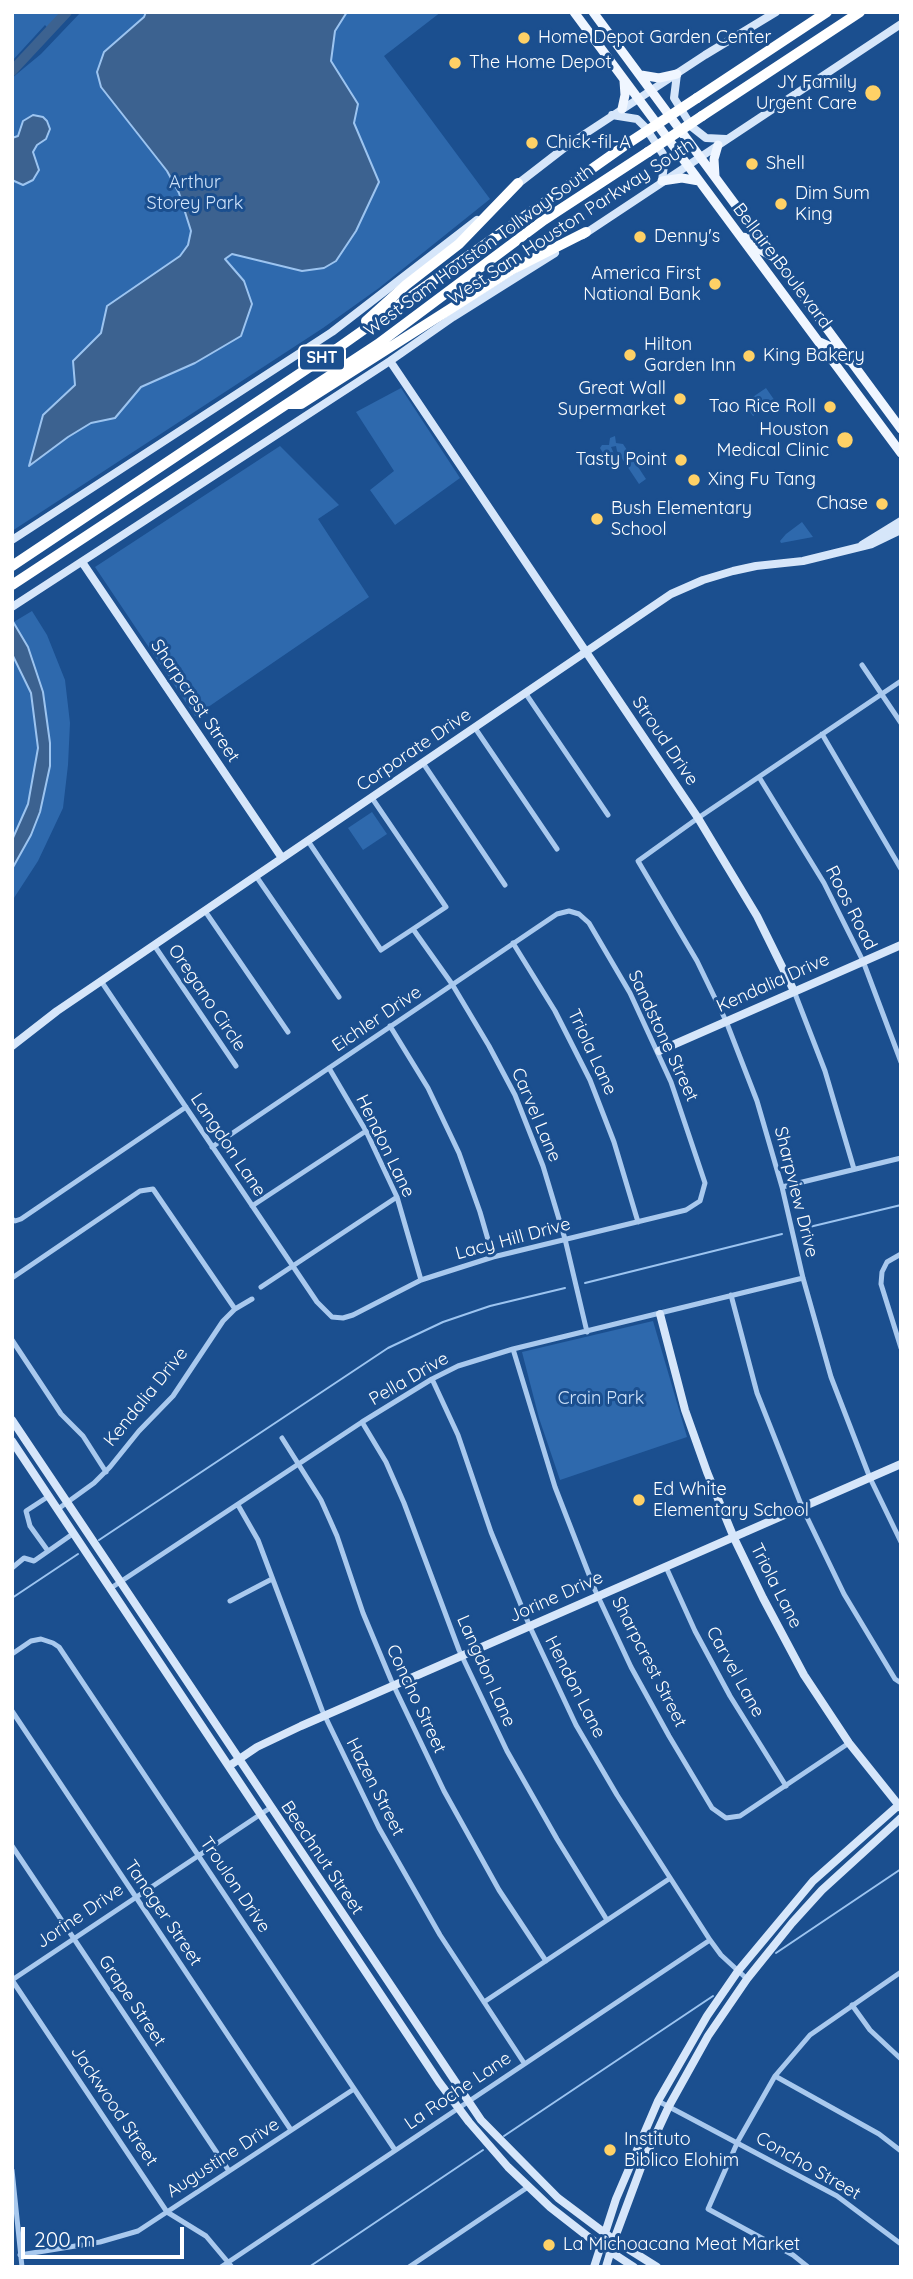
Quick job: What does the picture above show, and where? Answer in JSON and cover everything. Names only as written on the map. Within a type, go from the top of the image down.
[{"type":"highway","name":"West Sam Houston Tollway South","points":[[12,566],[334,349],[627,144],[827,12]]},
{"type":"highway","name":"West Sam Houston Tollway South","points":[[12,585],[378,344],[528,232],[860,12]]},
{"type":"highway","points":[[334,349],[406,285],[460,244],[518,183]]},
{"type":"highway","points":[[286,404],[301,404],[513,269],[586,232]]},
{"type":"main road","name":"Bellaire Boulevard","points":[[575,12],[901,453]]},
{"type":"main road","name":"Bellaire Boulevard","points":[[593,12],[901,429]]},
{"type":"main road","points":[[12,540],[332,332],[470,226],[555,154],[776,12]]},
{"type":"main road","name":"West Sam Houston Parkway South","points":[[13,606],[901,24]]},
{"type":"main road","points":[[640,74],[659,78],[677,74]]},
{"type":"main road","points":[[677,74],[674,98],[676,104],[692,127],[706,138],[722,142],[714,159],[716,178]]},
{"type":"main road","points":[[622,109],[624,79]]},
{"type":"main road","points":[[612,116],[637,119],[645,127],[665,158],[662,181],[682,178],[699,181]]},
{"type":"main road","points":[[741,237],[750,238],[766,255],[773,256]]},
{"type":"main road","points":[[796,311],[807,317],[823,336],[832,337]]},
{"type":"main road","points":[[819,342],[850,362]]},
{"type":"main road","name":"Stroud Drive","points":[[390,361],[698,818],[757,916],[794,991]]},
{"type":"main road","name":"Corporate Drive","points":[[862,545],[901,521]]},
{"type":"main road","name":"Corporate Drive","points":[[12,1046],[101,981],[671,594],[703,580],[756,566],[803,561],[872,544],[901,530]]},
{"type":"main road","name":"Sharpcrest Street","points":[[82,562],[282,858]]},
{"type":"main road","name":"Kendalia Drive","points":[[659,1051],[901,945]]},
{"type":"main road","name":"Triola Lane","points":[[660,1314],[685,1409],[707,1472],[734,1538],[763,1598],[804,1675],[849,1743],[900,1805]]},
{"type":"main road","name":"Beechnut Street","points":[[13,1423],[467,2102],[493,2135],[542,2184],[604,2233],[657,2267]]},
{"type":"main road","name":"Beechnut Street","points":[[12,1441],[458,2108],[528,2187],[600,2246],[634,2267]]},
{"type":"main road","name":"Jorine Drive","points":[[229,1766],[274,1739],[325,1716],[901,1464]]},
{"type":"main road","points":[[169,1677],[179,1670]]},
{"type":"main road","points":[[594,2267],[620,2189],[659,2101],[707,2016],[738,1970],[813,1881],[900,1805]]},
{"type":"main road","points":[[606,2267],[643,2162],[669,2106],[708,2036],[747,1979],[822,1890],[901,1818]]},
{"type":"main road","points":[[813,1881],[822,1890]]},
{"type":"main road","points":[[324,1910],[334,1903]]},
{"type":"main road","points":[[395,2015],[405,2009]]},
{"type":"street","points":[[862,665],[901,723]]},
{"type":"street","points":[[698,818],[901,681]]},
{"type":"street","points":[[526,694],[608,815]]},
{"type":"street","points":[[475,728],[557,849]]},
{"type":"street","points":[[821,734],[901,869]]},
{"type":"street","points":[[423,763],[505,885]]},
{"type":"street","name":"Roos Road","points":[[759,776],[824,883],[863,961],[901,1062]]},
{"type":"street","points":[[308,841],[381,950],[414,929],[446,907],[372,798]]},
{"type":"street","name":"Sharpview Drive","points":[[698,818],[638,861],[697,961],[726,1021],[757,1101],[831,1377],[870,1478],[901,1542]]},
{"type":"street","points":[[256,876],[339,997]]},
{"type":"street","points":[[205,911],[288,1032]]},
{"type":"street","name":"Sandstone Street","points":[[557,914],[574,912],[584,918],[631,993],[659,1051],[684,1114],[705,1183],[700,1200]]},
{"type":"street","name":"Eichler Drive","points":[[212,1147],[557,914]]},
{"type":"street","name":"Carvel Lane","points":[[414,929],[452,984],[515,1095],[543,1166],[565,1239],[587,1332]]},
{"type":"street","name":"Triola Lane","points":[[513,943],[555,1011],[590,1080],[614,1142],[638,1222]]},
{"type":"street","name":"Oregano Circle","points":[[154,945],[236,1066]]},
{"type":"street","name":"Langdon Lane","points":[[101,981],[322,1309],[337,1318]]},
{"type":"street","name":"Stroud Drive","points":[[794,991],[825,1071],[854,1169]]},
{"type":"street","points":[[390,1026],[428,1088],[459,1153],[493,1257]]},
{"type":"street","name":"Hendon Lane","points":[[329,1068],[366,1131],[397,1197],[421,1280]]},
{"type":"street","points":[[12,1219],[21,1219],[186,1107]]},
{"type":"street","points":[[252,1206],[366,1131]]},
{"type":"street","points":[[782,1187],[901,1158]]},
{"type":"street","points":[[12,1278],[140,1191],[153,1189],[235,1309]]},
{"type":"street","points":[[261,1287],[397,1197]]},
{"type":"street","name":"Lacy Hill Drive","points":[[337,1318],[352,1315],[421,1280],[493,1257],[686,1210],[700,1200]]},
{"type":"street","points":[[901,1254],[887,1262],[882,1272],[881,1284],[901,1348]]},
{"type":"street","name":"Pella Drive","points":[[111,1588],[362,1422],[458,1366],[513,1349],[803,1278]]},
{"type":"street","points":[[731,1295],[757,1393],[802,1507],[844,1594],[895,1679],[901,1683]]},
{"type":"street","name":"Kendalia Drive","points":[[58,1509],[106,1472],[173,1396],[223,1321],[235,1309],[252,1299]]},
{"type":"street","points":[[12,1340],[61,1414],[83,1436],[106,1472]]},
{"type":"street","name":"Sharpcrest Street","points":[[513,1349],[555,1488],[597,1596],[668,1736],[712,1808],[726,1818],[740,1816],[786,1786]]},
{"type":"street","name":"Hendon Lane","points":[[432,1379],[462,1445],[491,1532],[530,1627],[576,1725],[669,1879],[710,1940],[721,1955],[747,1979]]},
{"type":"street","name":"Langdon Lane","points":[[362,1422],[386,1461],[462,1656],[507,1751],[607,1920]]},
{"type":"street","name":"Concho Street","points":[[282,1438],[321,1500],[337,1536],[363,1613],[444,1791],[499,1890],[545,1961]]},
{"type":"street","points":[[48,1552],[30,1526],[26,1511],[49,1496]]},
{"type":"street","name":"Hazen Street","points":[[237,1504],[258,1540],[325,1716],[379,1828],[440,1935],[524,2063]]},
{"type":"street","points":[[13,1565],[24,1559],[34,1561],[74,1533]]},
{"type":"street","name":"Carvel Lane","points":[[666,1567],[695,1631],[730,1696],[786,1786]]},
{"type":"street","points":[[230,1601],[272,1578]]},
{"type":"street","name":"Troulon Drive","points":[[12,1654],[31,1641],[47,1640],[59,1647],[395,2150]]},
{"type":"street","name":"Tanager Street","points":[[12,1710],[291,2130]]},
{"type":"street","points":[[786,1786],[849,1743]]},
{"type":"street","name":"Jorine Drive","points":[[12,1980],[270,1808]]},
{"type":"street","name":"Grape Street","points":[[12,1846],[229,2171]]},
{"type":"street","points":[[484,2002],[669,1879]]},
{"type":"street","name":"La Roche Lane","points":[[221,2267],[230,2264],[395,2150],[710,1940]]},
{"type":"street","points":[[808,2267],[793,2255],[708,2209],[738,2141],[775,2076],[810,2035],[901,1972]]},
{"type":"street","name":"Jackwood Street","points":[[12,1980],[167,2212],[206,2236],[230,2264]]},
{"type":"street","points":[[852,2005],[870,2030],[901,2059]]},
{"type":"street","points":[[775,2076],[879,2134],[901,2151]]},
{"type":"street","name":"Augustine Drive","points":[[20,2255],[131,2234],[354,2089]]},
{"type":"street","name":"Concho Street","points":[[659,2101],[837,2196],[901,2244]]},
{"type":"street","points":[[12,2170],[22,2267]]},
{"type":"street","points":[[409,2267],[528,2187]]},
{"type":"green space","points":[[12,12],[69,12],[51,32],[45,25],[12,61]]},
{"type":"green space","name":"Arthur Storey Park","points":[[81,12],[441,12],[384,56],[490,199],[379,288],[323,328],[12,531],[12,78],[41,54]]},
{"type":"green space","points":[[401,388],[460,478],[395,525],[370,490],[394,471],[356,412]]},
{"type":"green space","points":[[766,388],[775,401],[753,416],[744,403]]},
{"type":"green space","points":[[615,436],[616,443],[623,444],[646,479],[639,484],[616,446],[611,447],[615,456],[612,459],[605,457],[600,448],[602,445],[609,445],[610,438]]},
{"type":"green space","points":[[280,446],[339,505],[318,519],[369,597],[195,716],[95,567]]},
{"type":"green space","points":[[802,522],[813,537],[781,543],[786,534]]},
{"type":"green space","points":[[32,611],[47,635],[65,680],[70,723],[68,765],[63,808],[38,861],[12,901],[12,623]]},
{"type":"green space","points":[[372,812],[387,834],[363,850],[348,828]]},
{"type":"green space","name":"Crain Park","points":[[653,1321],[687,1437],[560,1480],[539,1418],[522,1352]]},
{"type":"shaded area","points":[[146,12],[347,12],[335,31],[331,61],[358,104],[354,123],[379,182],[356,231],[336,261],[324,268],[302,271],[232,254],[225,259],[244,281],[252,304],[241,336],[195,363],[141,387],[115,418],[91,423],[29,466],[43,415],[75,385],[73,361],[101,333],[107,306],[180,256],[188,245],[191,231],[179,193],[167,171],[101,87],[97,72],[104,52],[144,17]]},
{"type":"shaded area","points":[[33,115],[43,117],[50,129],[46,139],[37,145],[33,152],[39,170],[33,180],[23,185],[12,180],[12,138],[18,136],[23,121]]},
{"type":"shaded area","points":[[12,620],[28,647],[43,692],[50,743],[50,766],[40,812],[12,869],[12,840],[28,804],[38,748],[31,693],[12,654]]},
{"type":"waterway","points":[[12,71],[67,12]]},
{"type":"waterway","points":[[801,1229],[901,1205]]},
{"type":"waterway","points":[[585,1283],[782,1234]]},
{"type":"waterway","points":[[99,1540],[388,1348],[443,1322],[490,1306],[565,1288]]},
{"type":"waterway","points":[[12,1598],[78,1554]]},
{"type":"waterway","points":[[776,1953],[901,1869]]},
{"type":"waterway","points":[[504,2136],[713,1996]]},
{"type":"waterway","points":[[309,2267],[483,2150]]},
{"type":"place","name":"Home Depot Garden Center","points":[[524,38]]},
{"type":"place","name":"The Home Depot","points":[[455,63]]},
{"type":"place","name":"JY Family Urgent Care","points":[[873,93]]},
{"type":"place","name":"Chick-fil-A","points":[[532,143]]},
{"type":"place","name":"Shell","points":[[752,164]]},
{"type":"place","name":"Dim Sum King","points":[[781,204]]},
{"type":"place","name":"Denny's","points":[[640,237]]},
{"type":"place","name":"America First National Bank","points":[[715,284]]},
{"type":"place","name":"Hilton Garden Inn","points":[[630,355]]},
{"type":"place","name":"King Bakery","points":[[749,356]]},
{"type":"place","name":"Great Wall Supermarket","points":[[680,399]]},
{"type":"place","name":"Tao Rice Roll","points":[[830,407]]},
{"type":"place","name":"Houston Medical Clinic","points":[[845,440]]},
{"type":"place","name":"Tasty Point","points":[[681,460]]},
{"type":"place","name":"Xing Fu Tang","points":[[694,480]]},
{"type":"place","name":"Chase","points":[[882,504]]},
{"type":"place","name":"Bush Elementary School","points":[[597,519]]},
{"type":"place","name":"Ed White Elementary School","points":[[639,1500]]},
{"type":"place","name":"Instituto Biblico Elohim","points":[[610,2150]]},
{"type":"place","name":"La Michoacana Meat Market","points":[[549,2245]]}]
